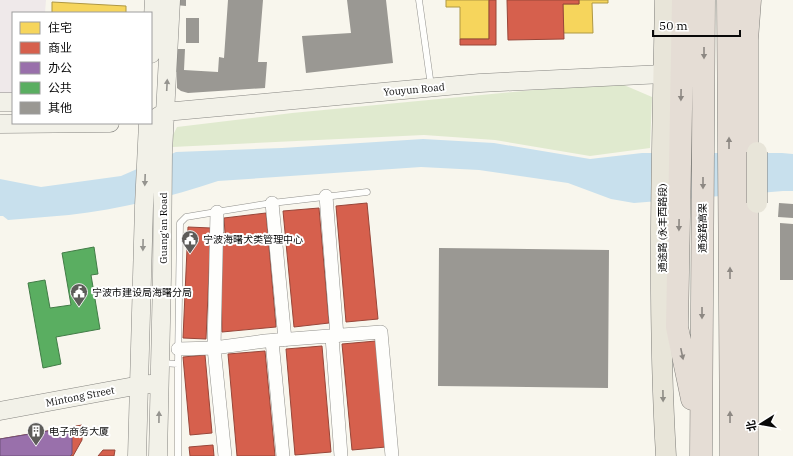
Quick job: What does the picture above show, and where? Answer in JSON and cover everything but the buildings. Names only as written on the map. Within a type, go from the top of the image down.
[{"type":"highway","points":[[683,0],[677,326],[701,449]]},
{"type":"highway","name":"通途路高架","points":[[701,449],[704,0]]},
{"type":"highway","points":[[728,0],[731,456]]},
{"type":"highway","points":[[747,456],[747,40],[750,0]]},
{"type":"main road","name":"通途路 (永丰西路段)","points":[[664,0],[661,203],[663,398],[666,456]]},
{"type":"main road","points":[[757,0],[757,456]]},
{"type":"street","points":[[152,36],[154,0]]},
{"type":"street","name":"Guang'an Road","points":[[158,456],[160,383],[169,364],[163,203],[163,152],[156,112],[171,0]]},
{"type":"street","name":"Youyun Road","points":[[156,112],[480,83],[663,74]]},
{"type":"street","points":[[0,102],[12,102]]},
{"type":"street","points":[[0,124],[12,124]]},
{"type":"street","name":"Guang'an Road","points":[[137,456],[144,206],[148,124]]},
{"type":"street","points":[[326,196],[341,456]]},
{"type":"street","points":[[272,203],[283,456]]},
{"type":"street","points":[[217,212],[214,348],[225,456]]},
{"type":"street","points":[[178,349],[214,348],[278,340],[381,332],[392,456]]},
{"type":"street","name":"Mintong Street","points":[[0,411],[140,385],[160,383]]},
{"type":"lane","points":[[419,0],[431,88]]},
{"type":"lane","points":[[178,456],[169,364],[178,349],[180,223],[186,217],[272,203],[367,192]]},
{"type":"shaded area","points":[[0,0],[46,0],[45,12],[12,12],[12,97],[0,97]]},
{"type":"green space","points":[[617,82],[652,97],[650,148],[590,156],[495,140],[424,135],[172,147],[171,139],[177,127],[292,113]]},
{"type":"water","points":[[423,139],[494,143],[590,159],[642,153],[793,154],[793,191],[634,203],[611,199],[568,183],[479,170],[421,167],[218,181],[145,202],[107,209],[61,216],[8,220],[3,216],[0,216],[0,179],[41,187],[121,176],[176,152],[282,148]]},
{"type":"place","name":"宁波海曙犬类管理中心","points":[[190,254]]},
{"type":"place","name":"宁波市建设局海曙分局","points":[[79,307]]},
{"type":"place","name":"电子商务大厦","points":[[36,446]]}]
